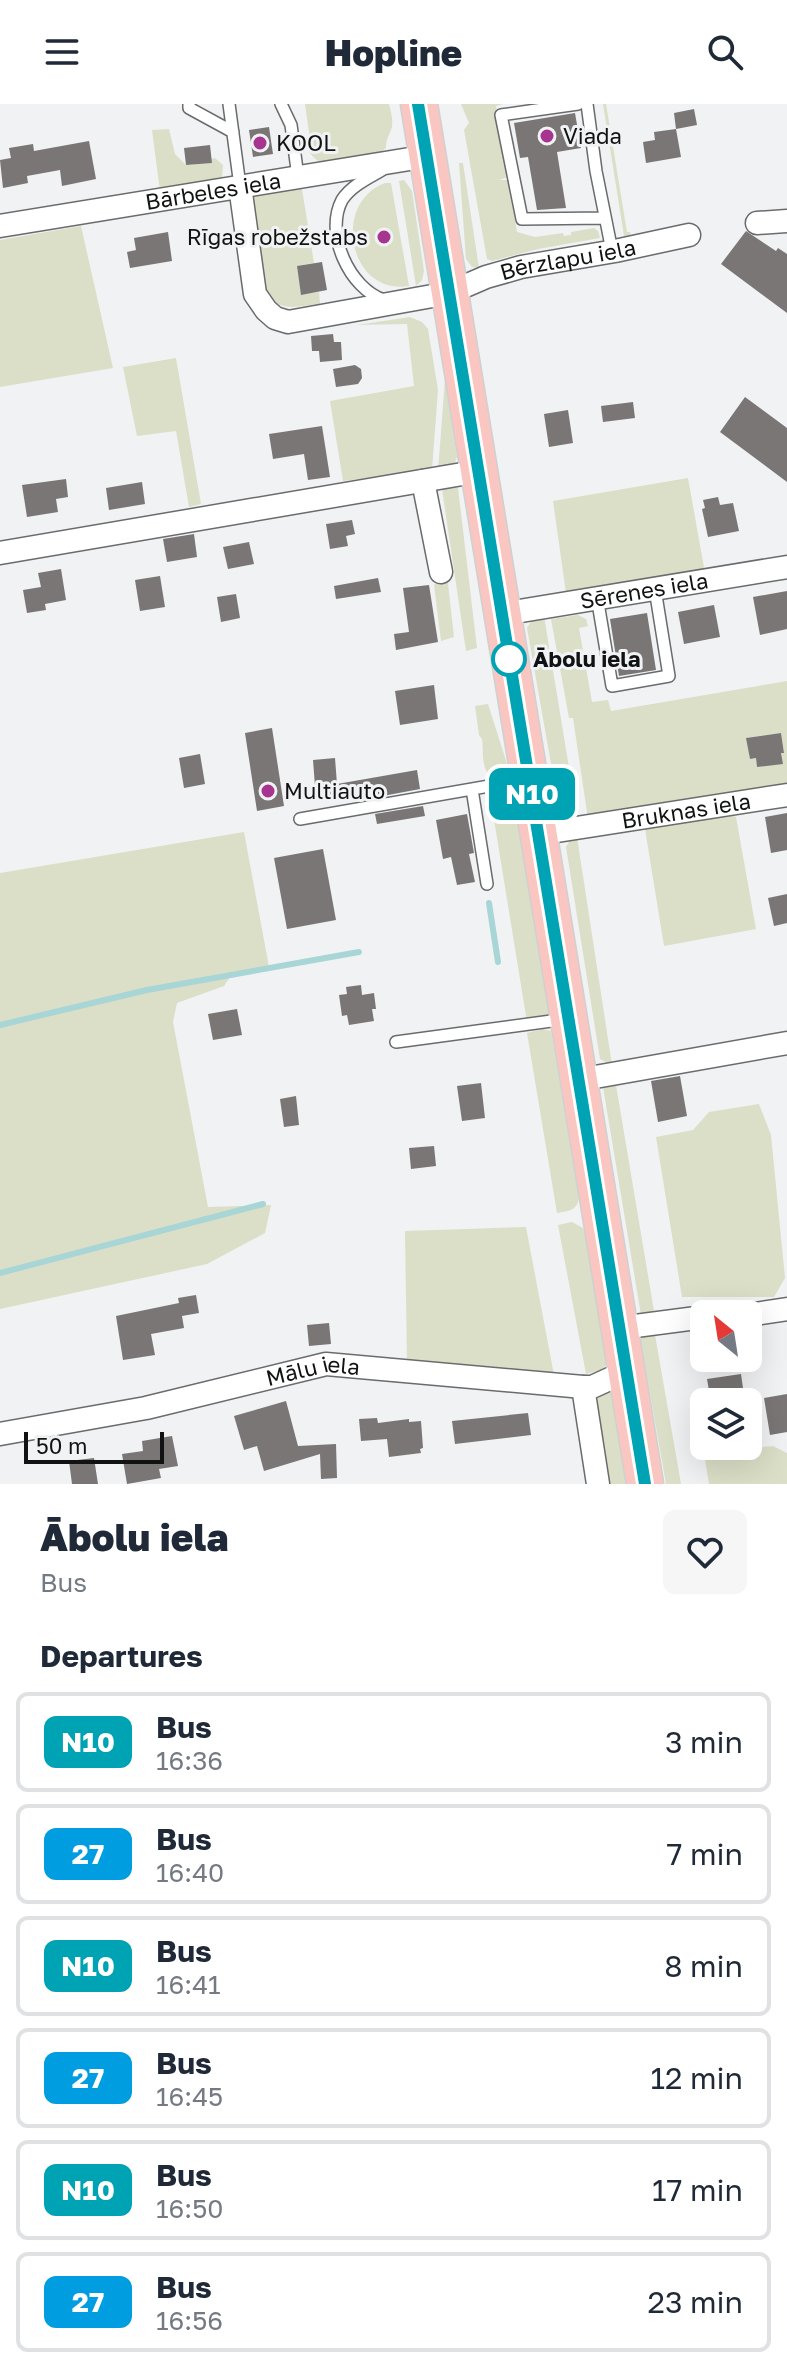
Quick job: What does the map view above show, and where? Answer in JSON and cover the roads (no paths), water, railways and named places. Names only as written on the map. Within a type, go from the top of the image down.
[{"type":"highway","points":[[419,104],[412,158],[449,293],[645,1484]]},
{"type":"street","name":"Bārbeles iela","points":[[0,226],[412,158]]},
{"type":"street","name":"Bērzlapu iela","points":[[240,186],[255,294],[275,318],[288,322],[449,293],[486,277],[521,267],[689,235]]},
{"type":"street","points":[[757,223],[787,221]]},
{"type":"street","points":[[0,553],[480,471]]},
{"type":"street","points":[[423,481],[441,572]]},
{"type":"street","name":"Sērenes iela","points":[[502,614],[787,567]]},
{"type":"street","name":"Bruknas iela","points":[[538,834],[787,795]]},
{"type":"street","points":[[578,1080],[787,1043]]},
{"type":"street","points":[[762,1313],[787,1309]]},
{"type":"street","points":[[620,1328],[690,1319]]},
{"type":"street","name":"Mālu iela","points":[[0,1434],[146,1408],[326,1364],[583,1387],[592,1387],[627,1371]]},
{"type":"street","points":[[583,1387],[598,1484]]},
{"type":"lane","points":[[189,104],[189,108],[233,132]]},
{"type":"lane","points":[[229,104],[240,186]]},
{"type":"lane","points":[[281,104],[291,125],[298,177]]},
{"type":"lane","points":[[578,104],[501,115],[522,219],[605,218]]},
{"type":"lane","points":[[587,104],[612,251]]},
{"type":"lane","points":[[412,158],[354,187],[343,198],[337,214],[339,243],[358,284],[372,296],[389,301],[414,300]]},
{"type":"lane","points":[[597,596],[612,686],[669,676],[655,589]]},
{"type":"lane","points":[[300,819],[529,779]]},
{"type":"lane","points":[[472,789],[487,884]]},
{"type":"lane","points":[[396,1042],[569,1019]]},
{"type":"waterway","points":[[489,903],[498,962]]},
{"type":"waterway","points":[[0,1025],[147,990],[359,952]]},
{"type":"waterway","points":[[0,1273],[263,1204]]},
{"type":"place","name":"Viada","points":[[547,136]]},
{"type":"place","name":"KOOL","points":[[260,143]]},
{"type":"place","name":"Rīgas robežstabs","points":[[384,237]]},
{"type":"place","name":"Ābolu iela","points":[[509,659]]},
{"type":"place","name":"Multiauto","points":[[268,791]]}]
